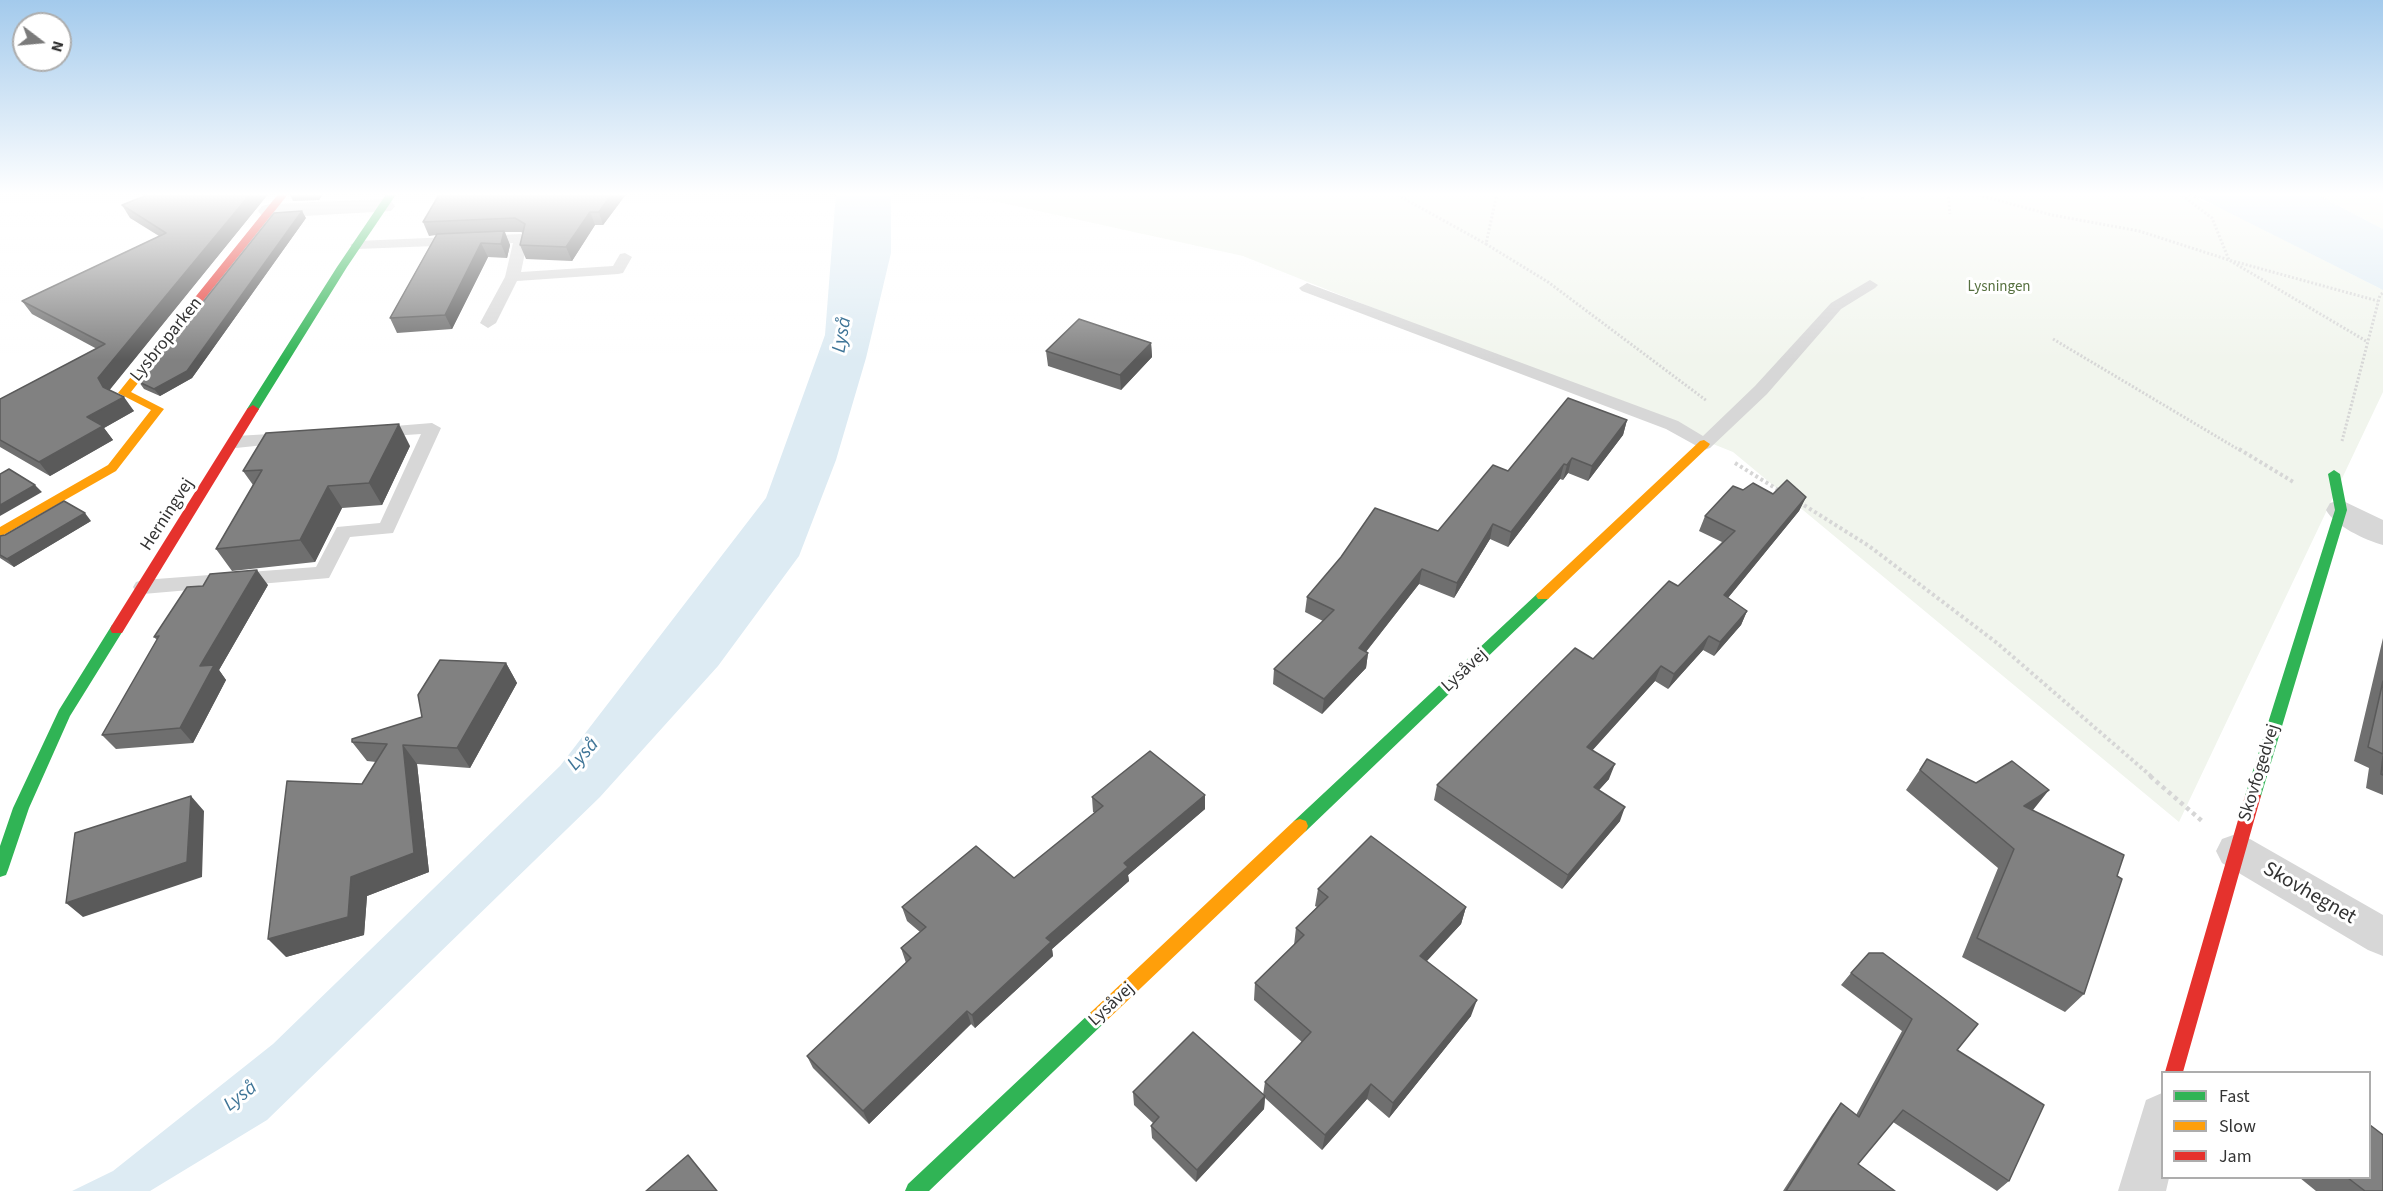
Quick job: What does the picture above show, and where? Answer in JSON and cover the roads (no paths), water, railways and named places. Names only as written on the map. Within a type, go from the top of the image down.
[{"type":"street","name":"Lysbroparken","points":[[0,532],[112,468],[158,409],[124,393],[240,249]]},
{"type":"street","name":"Herningvej","points":[[0,869],[21,808],[64,714],[355,249]]},
{"type":"street","name":"Lysåvej","points":[[915,1191],[1704,444]]},
{"type":"street","name":"Skovfogedvej","points":[[2174,1071],[2236,851],[2341,510],[2334,474]]},
{"type":"street","points":[[2341,510],[2383,534]]},
{"type":"street","name":"Skovhegnet","points":[[2236,851],[2383,937]]},
{"type":"street","points":[[2142,1191],[2161,1123]]},
{"type":"lane","points":[[488,323],[512,277],[519,249]]},
{"type":"lane","points":[[512,277],[618,270],[625,257]]},
{"type":"lane","points":[[1307,288],[1672,425],[1704,444],[1761,390],[1836,306],[1870,285]]},
{"type":"lane","points":[[143,587],[322,573],[344,531],[386,529],[432,428],[353,433]]},
{"type":"lane","points":[[236,442],[308,437]]},
{"type":"water","name":"Lyså","points":[[832,249],[891,249],[866,358],[836,460],[799,556],[718,666],[600,797],[267,1120],[150,1191],[72,1191],[113,1171],[273,1044],[560,766],[766,498],[825,335]]},
{"type":"water","points":[[2301,249],[2383,249],[2383,290]]},
{"type":"park label","name":"Lysningen","points":[[1999,288]]}]
